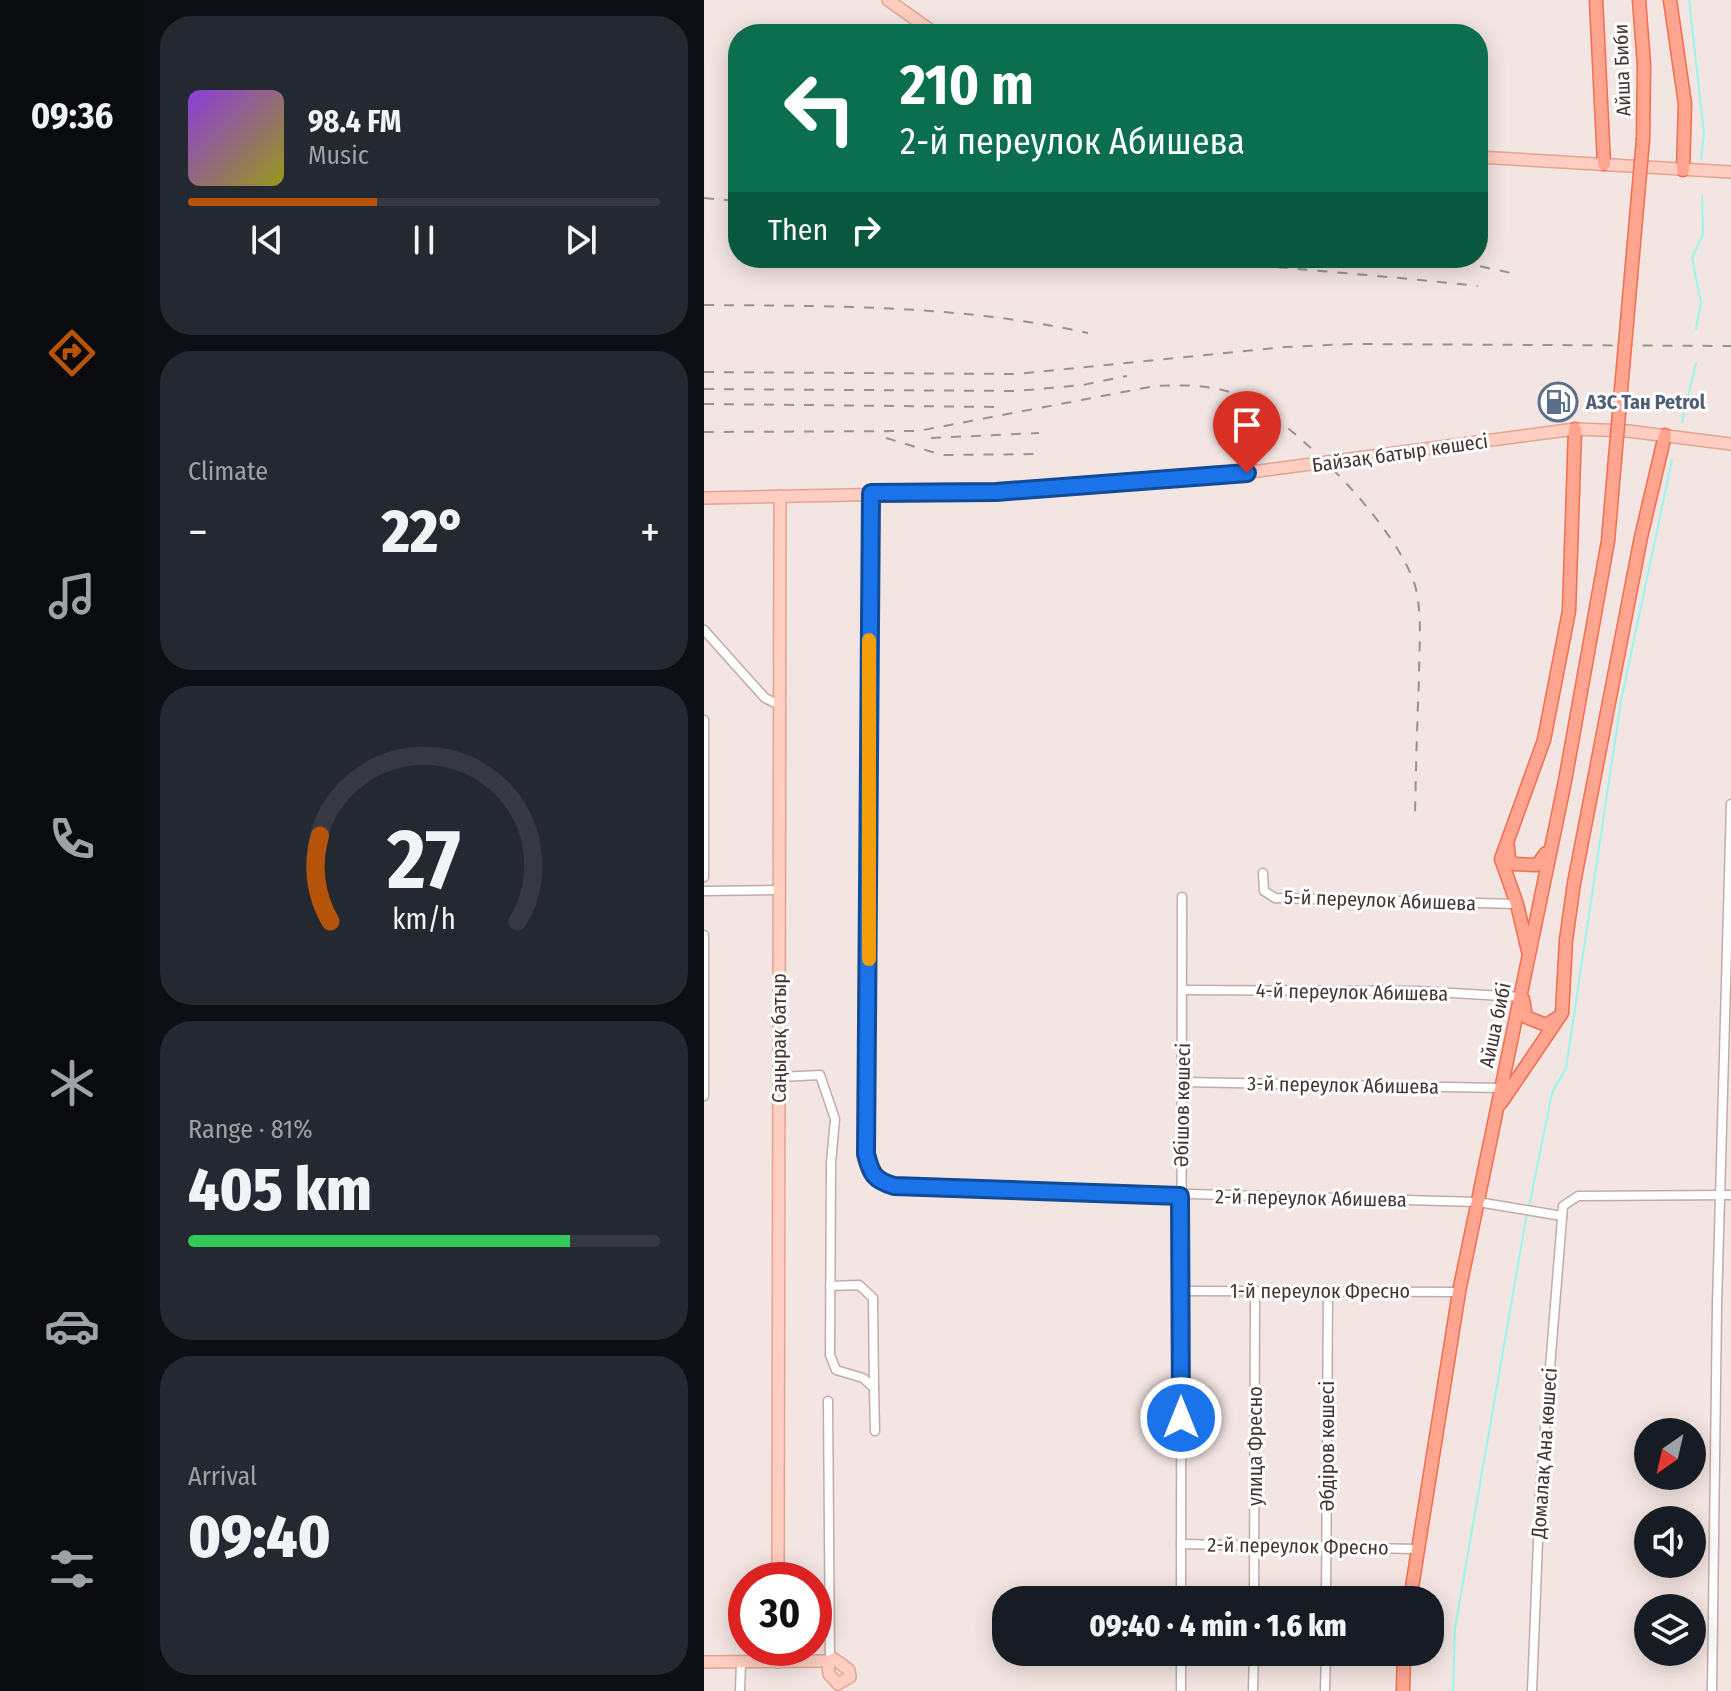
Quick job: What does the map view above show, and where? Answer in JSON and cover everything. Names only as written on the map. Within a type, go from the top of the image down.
[{"type":"main road","points":[[1596,0],[1604,164]]},
{"type":"main road","name":"Айша Биби","points":[[1615,459],[1643,139],[1644,65],[1639,0]]},
{"type":"main road","points":[[1670,0],[1685,104],[1683,170]]},
{"type":"main road","points":[[1530,958],[1517,904],[1501,859],[1544,740],[1569,611],[1575,429]]},
{"type":"main road","points":[[1498,1108],[1562,1013],[1566,940],[1574,883],[1643,524],[1665,435]]},
{"type":"main road","name":"Айша бибі","points":[[1411,1586],[1459,1292],[1530,958],[1548,851],[1565,781],[1608,541],[1615,459]]},
{"type":"main road","points":[[1510,830],[1508,850],[1514,864],[1537,865],[1548,851]]},
{"type":"main road","points":[[1522,994],[1526,1017],[1533,1022],[1552,1023],[1562,1013]]},
{"type":"main road","points":[[1403,1691],[1404,1666]]},
{"type":"street","points":[[888,0],[922,24]]},
{"type":"street","points":[[1488,158],[1731,172]]},
{"type":"street","name":"Байзақ батыр көшесі","points":[[704,498],[996,492],[1221,476],[1575,429],[1665,435],[1731,444]]},
{"type":"street","name":"2-й переулок Абишева","points":[[871,493],[866,1154],[872,1176],[894,1186],[1478,1202],[1562,1216]]},
{"type":"street","name":"Саңырақ батыр","points":[[778,1562],[780,496]]},
{"type":"street","points":[[704,630],[765,698],[779,705]]},
{"type":"street","points":[[704,720],[704,877]]},
{"type":"street","points":[[1712,1691],[1726,1195],[1731,804]]},
{"type":"street","name":"5-й переулок Абишева","points":[[1263,873],[1264,891],[1275,898],[1517,904]]},
{"type":"street","points":[[704,891],[778,890]]},
{"type":"street","name":"Әбішов көшесі","points":[[1181,1586],[1182,897]]},
{"type":"street","points":[[704,935],[704,1096]]},
{"type":"street","name":"4-й переулок Абишева","points":[[1183,990],[1522,994]]},
{"type":"street","points":[[779,1077],[820,1075],[835,1119],[830,1286],[832,1363],[836,1370],[863,1378],[874,1388]]},
{"type":"street","name":"3-й переулок Абишева","points":[[1183,1082],[1502,1088]]},
{"type":"street","points":[[1562,1216],[1563,1206],[1578,1196],[1726,1195]]},
{"type":"street","name":"Домалақ Ана көшесі","points":[[1532,1691],[1540,1492],[1562,1216]]},
{"type":"street","points":[[830,1286],[859,1285],[873,1298],[875,1431]]},
{"type":"street","name":"1-й переулок Фресно","points":[[1181,1291],[1459,1292]]},
{"type":"street","name":"улица Фресно","points":[[1254,1586],[1255,1291]]},
{"type":"street","name":"Әбдіров көшесі","points":[[1326,1586],[1328,1292]]},
{"type":"street","points":[[828,1401],[829,1562]]},
{"type":"street","name":"2-й переулок Фресно","points":[[1181,1544],[1415,1549]]},
{"type":"street","points":[[704,1662],[728,1663]]},
{"type":"street","points":[[832,1662],[846,1665],[850,1691]]},
{"type":"street","points":[[740,1691],[741,1666]]},
{"type":"street","points":[[816,1666],[829,1674],[840,1687],[850,1677]]},
{"type":"street","points":[[829,1674],[830,1666]]},
{"type":"street","points":[[1181,1666],[1181,1691]]},
{"type":"street","points":[[1253,1691],[1254,1666]]},
{"type":"street","points":[[1325,1691],[1326,1666]]},
{"type":"waterway","points":[[1689,0],[1704,133],[1701,159]]},
{"type":"waterway","points":[[1696,329],[1701,302],[1692,258],[1703,234],[1702,196]]},
{"type":"waterway","points":[[1682,422],[1696,363]]},
{"type":"waterway","points":[[1529,1207],[1552,1093],[1566,1068],[1621,701],[1672,460]]},
{"type":"waterway","points":[[1453,1691],[1455,1628],[1527,1213]]},
{"type":"railway","points":[[704,198],[728,200]]},
{"type":"railway","points":[[1290,268],[1478,286]]},
{"type":"railway","points":[[1488,268],[1516,274]]},
{"type":"railway","points":[[704,305],[945,312],[1088,333]]},
{"type":"railway","points":[[704,372],[1016,374],[1285,347],[1351,344],[1731,346]]},
{"type":"railway","points":[[704,389],[1017,391],[1083,385],[1127,376]]},
{"type":"railway","points":[[704,432],[918,431],[1155,386],[1207,387],[1238,395],[1288,428],[1344,481],[1393,541],[1409,569],[1417,594],[1420,626],[1415,813]]},
{"type":"railway","points":[[704,404],[999,407]]},
{"type":"railway","points":[[931,438],[1039,433]]},
{"type":"railway","points":[[886,438],[942,455],[1042,454]]},
{"type":"slow traffic","points":[[869,640],[869,959]]},
{"type":"place","name":"АЗС Тан Petrol","points":[[1558,402]]},
{"type":"route","points":[[1181,1418],[1180,1196],[894,1186],[879,1182],[872,1176],[866,1154],[871,493],[996,492],[1247,473]]}]
